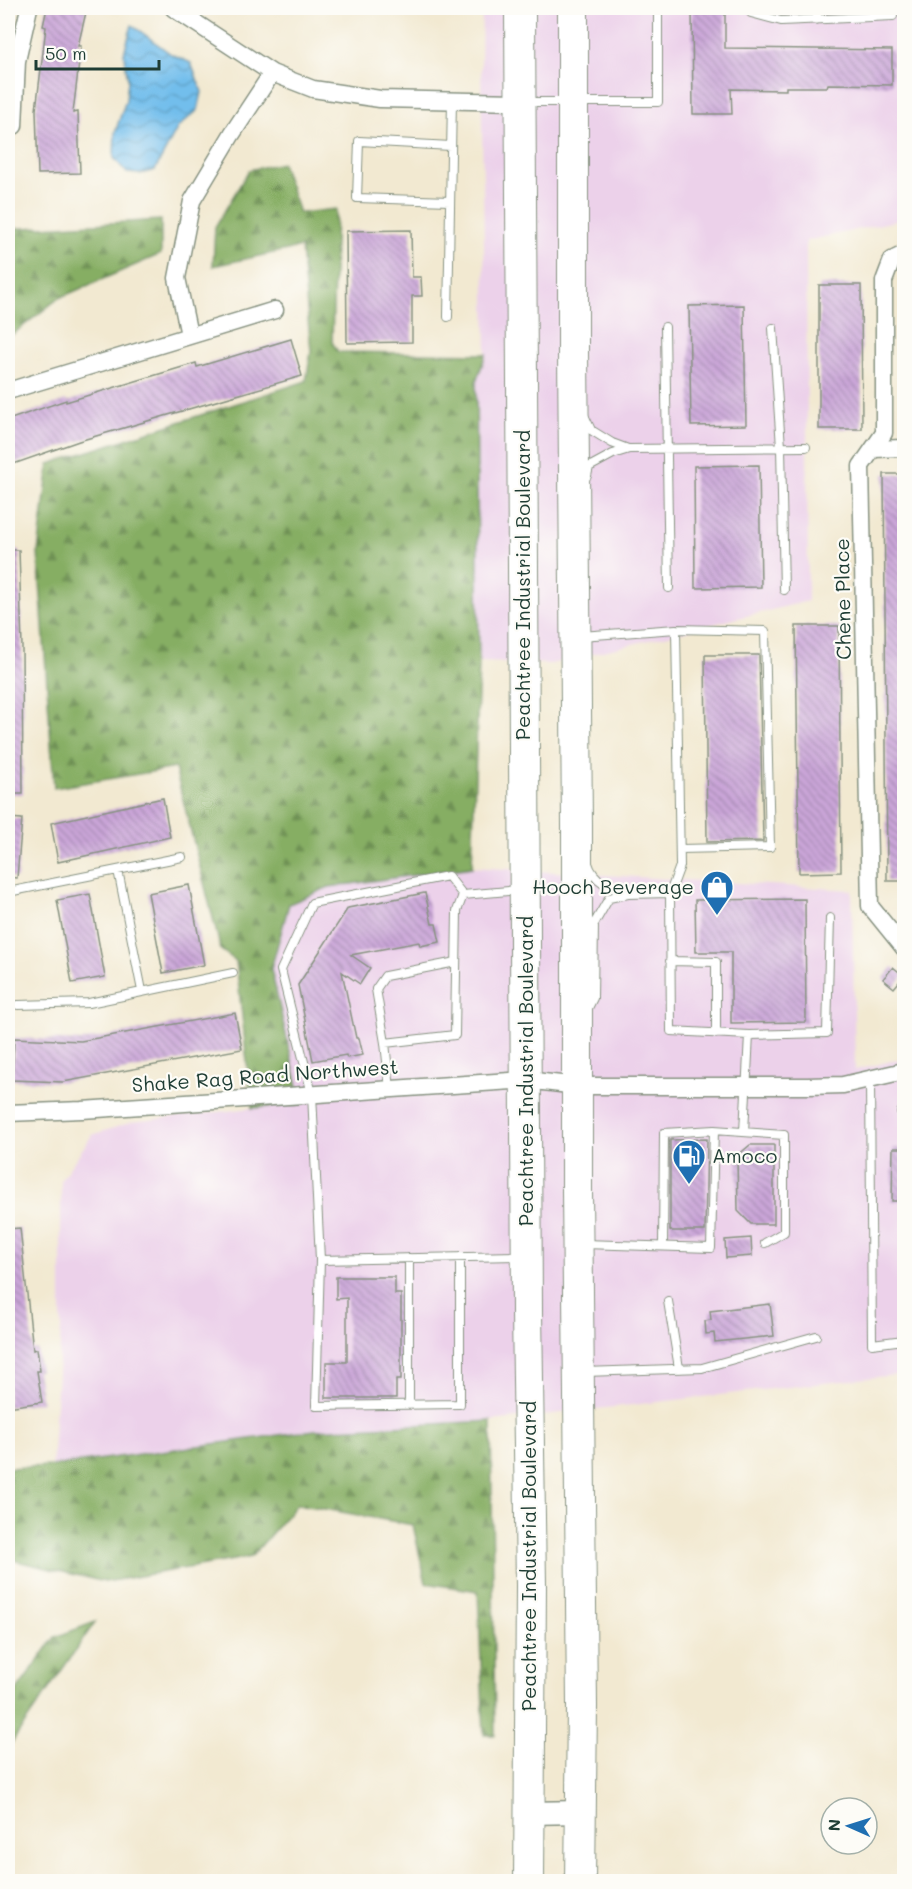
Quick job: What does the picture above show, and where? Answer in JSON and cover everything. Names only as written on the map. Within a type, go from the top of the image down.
[{"type":"highway","name":"Peachtree Industrial Boulevard","points":[[520,8],[531,1585],[529,1881]]},
{"type":"highway","points":[[573,8],[577,1244],[582,1706],[580,1881]]},
{"type":"main road","points":[[530,1813],[581,1812]]},
{"type":"street","points":[[8,127],[14,126],[17,61],[29,8]]},
{"type":"street","points":[[173,8],[272,73],[313,89],[380,99],[520,102]]},
{"type":"street","points":[[189,335],[177,278],[192,201],[272,73]]},
{"type":"street","name":"Chene Place","points":[[904,254],[892,260],[884,281],[884,433],[861,466],[870,906],[904,948]]},
{"type":"street","points":[[8,391],[275,310]]},
{"type":"street","points":[[873,449],[904,448]]},
{"type":"street","name":"Shake Rag Road Northwest","points":[[8,1113],[526,1080],[578,1086],[843,1085],[904,1071]]},
{"type":"lane","points":[[520,102],[658,102],[658,8]]},
{"type":"lane","points":[[748,8],[751,13],[781,21],[893,16]]},
{"type":"lane","points":[[817,8],[817,20]]},
{"type":"lane","points":[[448,317],[452,100]]},
{"type":"lane","points":[[450,201],[357,198],[359,141],[451,146]]},
{"type":"lane","points":[[665,327],[669,588]]},
{"type":"lane","points":[[773,328],[781,447],[784,590]]},
{"type":"lane","points":[[573,378],[591,430],[612,443],[629,449]]},
{"type":"lane","points":[[584,489],[589,467],[613,454],[629,449],[806,447]]},
{"type":"lane","points":[[576,598],[584,566]]},
{"type":"lane","points":[[676,630],[680,866],[670,893],[671,1031],[749,1035],[827,1034],[830,918]]},
{"type":"lane","points":[[576,637],[676,630],[765,631],[770,847],[680,849]]},
{"type":"lane","points":[[577,826],[590,871],[608,887],[628,894]]},
{"type":"lane","points":[[8,892],[182,857]]},
{"type":"lane","points":[[118,870],[142,991]]},
{"type":"lane","points":[[460,1257],[460,1404],[316,1406],[320,1260],[312,1094],[281,970],[312,903],[448,876],[463,895]]},
{"type":"lane","points":[[463,895],[525,890]]},
{"type":"lane","points":[[578,1030],[593,998],[594,924],[609,898],[628,894],[670,893]]},
{"type":"lane","points":[[385,1043],[455,1035],[457,910],[463,895]]},
{"type":"lane","points":[[670,961],[716,962],[717,1034]]},
{"type":"lane","points":[[390,1089],[376,989],[385,976],[456,962]]},
{"type":"lane","points":[[18,1005],[88,1002],[233,973]]},
{"type":"lane","points":[[744,1132],[749,1035]]},
{"type":"lane","points":[[870,1079],[872,1344],[904,1340]]},
{"type":"lane","points":[[577,1244],[711,1248],[714,1130]]},
{"type":"lane","points":[[663,1246],[664,1133],[714,1130],[784,1135],[784,1232],[765,1244]]},
{"type":"lane","points":[[320,1260],[527,1256]]},
{"type":"lane","points":[[409,1258],[409,1404]]},
{"type":"lane","points":[[668,1301],[679,1368]]},
{"type":"lane","points":[[578,1372],[702,1368],[816,1336]]},
{"type":"shaded area","points":[[482,8],[904,8],[904,219],[806,241],[808,601],[551,664],[479,662],[476,382],[486,354]]},
{"type":"shaded area","points":[[472,867],[852,890],[855,1070],[904,1058],[904,1374],[491,1421],[315,1430],[52,1466],[61,1328],[61,1180],[92,1135],[132,1122],[302,1104],[271,969],[289,904],[329,887]]},
{"type":"green space","points":[[282,163],[299,213],[336,209],[332,342],[338,352],[486,354],[476,382],[479,662],[472,867],[329,887],[289,904],[271,969],[302,1104],[252,1108],[236,961],[221,950],[175,768],[54,788],[38,552],[49,464],[306,381],[311,351],[301,247],[213,266],[215,227],[249,170]]},
{"type":"green space","points":[[161,220],[161,254],[59,298],[8,338],[8,229]]},
{"type":"green space","points":[[491,1421],[495,1735],[484,1735],[478,1591],[426,1583],[413,1525],[297,1504],[251,1557],[105,1582],[8,1559],[8,1468],[52,1466],[315,1430]]},
{"type":"green space","points":[[95,1622],[8,1748],[8,1703],[55,1637]]},
{"type":"water","points":[[132,25],[171,54],[191,63],[202,92],[198,110],[178,127],[155,170],[140,174],[127,173],[114,158],[115,133],[126,100],[128,80],[124,53]]},
{"type":"building","points":[[47,8],[87,8],[78,46],[81,46],[73,113],[78,112],[80,173],[38,174],[36,110],[46,27],[43,26]]},
{"type":"building","points":[[692,8],[725,8],[725,48],[892,50],[892,85],[828,84],[827,87],[786,87],[786,90],[731,89],[732,114],[693,114]]},
{"type":"building","points":[[411,230],[412,277],[421,277],[422,296],[412,296],[412,342],[347,343],[346,231]]},
{"type":"building","points":[[819,285],[861,285],[862,429],[819,429]]},
{"type":"building","points":[[744,305],[746,425],[691,426],[689,306]]},
{"type":"building","points":[[291,339],[302,376],[79,441],[8,466],[8,420],[66,400],[66,402],[196,363],[197,367]]},
{"type":"building","points":[[759,465],[761,587],[695,588],[694,466]]},
{"type":"building","points":[[884,474],[904,474],[904,881],[887,881]]},
{"type":"building","points":[[8,550],[19,550],[23,794],[8,794]]},
{"type":"building","points":[[796,626],[839,626],[841,872],[799,873]]},
{"type":"building","points":[[705,655],[759,655],[763,841],[707,842]]},
{"type":"building","points":[[163,798],[170,837],[58,862],[51,823]]},
{"type":"building","points":[[8,818],[22,819],[17,878],[8,877]]},
{"type":"building","points":[[189,885],[204,965],[163,973],[148,893]]},
{"type":"building","points":[[425,893],[432,924],[436,924],[440,942],[420,946],[419,942],[351,955],[370,968],[360,984],[342,972],[356,1038],[359,1038],[363,1055],[347,1058],[346,1055],[313,1061],[298,985],[348,908]]},
{"type":"building","points":[[90,894],[105,977],[72,983],[57,900]]},
{"type":"building","points":[[805,899],[806,1022],[731,1023],[731,952],[696,952],[695,900]]},
{"type":"building","points":[[893,967],[904,976],[894,988],[883,979]]},
{"type":"building","points":[[235,1013],[242,1049],[63,1082],[12,1080],[14,1038],[81,1041]]},
{"type":"building","name":"Amoco","points":[[707,1139],[705,1231],[670,1231],[670,1140]]},
{"type":"building","points":[[750,1145],[774,1145],[774,1224],[751,1224],[738,1211],[737,1156]]},
{"type":"building","points":[[893,1148],[904,1148],[904,1201],[892,1201]]},
{"type":"building","points":[[20,1228],[33,1350],[37,1349],[40,1371],[37,1371],[42,1402],[8,1407],[8,1229]]},
{"type":"building","points":[[751,1238],[752,1256],[726,1258],[725,1240]]},
{"type":"building","points":[[336,1277],[395,1277],[395,1294],[401,1294],[401,1380],[396,1380],[396,1398],[326,1398],[326,1362],[347,1362],[347,1298],[336,1299]]},
{"type":"building","points":[[770,1304],[774,1336],[715,1342],[714,1333],[706,1334],[705,1321],[711,1320],[710,1311]]},
{"type":"place","name":"Hooch Beverage","points":[[717,916]]},
{"type":"place","name":"Amoco","points":[[689,1185]]}]
